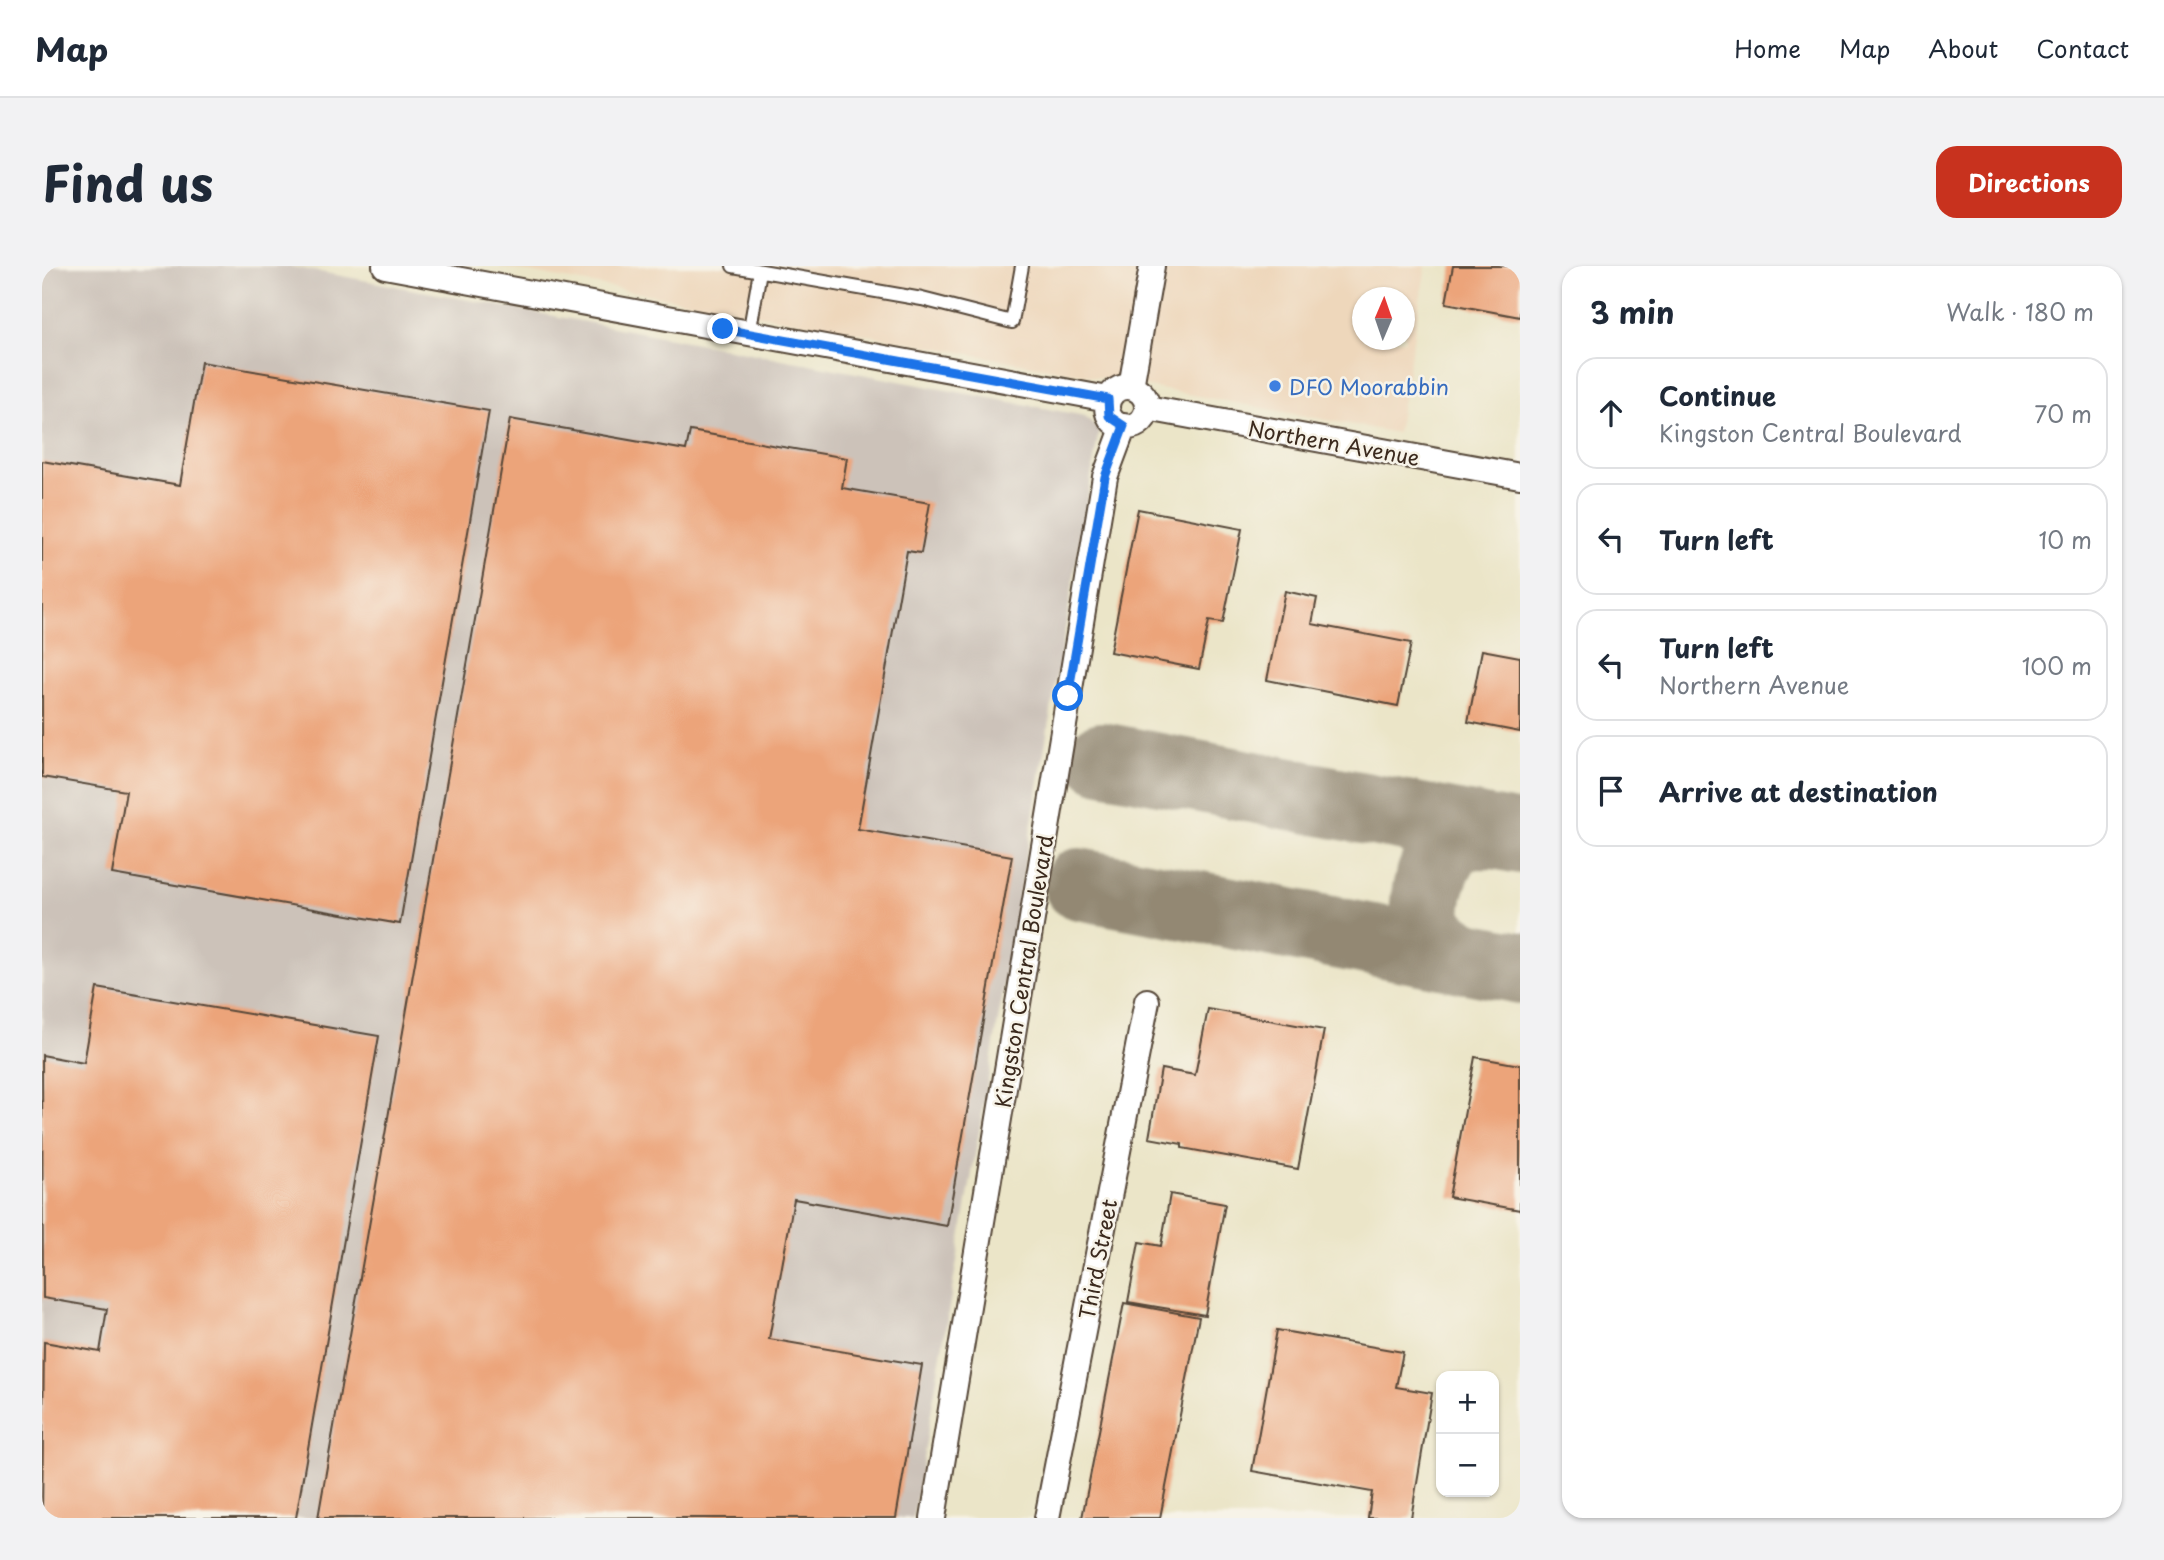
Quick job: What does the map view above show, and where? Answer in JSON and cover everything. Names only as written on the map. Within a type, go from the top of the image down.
[{"type":"street","points":[[385,266],[1108,399]]},
{"type":"street","points":[[1131,387],[1152,266]]},
{"type":"street","points":[[1131,387],[1141,392],[1147,408],[1142,420],[1124,426],[1109,416],[1108,399],[1117,389],[1131,387]]},
{"type":"street","name":"Northern Avenue","points":[[1147,408],[1520,476]]},
{"type":"street","name":"Kingston Central Boulevard","points":[[933,1518],[1105,477],[1124,426]]},
{"type":"street","name":"Third Street","points":[[1047,1518],[1147,1001]]},
{"type":"lane","points":[[733,266],[922,299],[1012,323],[1022,266]]},
{"type":"lane","points":[[749,334],[760,271]]},
{"type":"shaded area","points":[[42,266],[288,266],[1085,416],[1099,430],[913,1518],[42,1518]]},
{"type":"shaded area","name":"DFO Moorabbin","points":[[496,266],[1426,266],[1415,329],[1415,287],[1352,287],[1352,350],[1411,350],[1397,433]]},
{"type":"building","points":[[1453,266],[1520,266],[1520,317],[1446,303]]},
{"type":"building","points":[[201,362],[489,411],[400,924],[112,874],[126,791],[42,777],[42,461],[180,485]]},
{"type":"building","points":[[510,419],[686,450],[690,431],[847,458],[842,488],[930,503],[921,553],[907,551],[858,829],[1012,856],[947,1226],[794,1199],[769,1339],[922,1365],[896,1518],[318,1518]]},
{"type":"building","points":[[1138,509],[1242,529],[1223,623],[1209,621],[1199,669],[1110,652]]},
{"type":"building","points":[[1285,591],[1317,598],[1312,624],[1411,643],[1398,706],[1267,680]]},
{"type":"building","points":[[1482,650],[1520,657],[1520,732],[1468,722]]},
{"type":"building","points":[[97,988],[379,1036],[296,1518],[42,1518],[44,1342],[100,1352],[107,1309],[43,1298],[42,1055],[84,1063]]},
{"type":"building","points":[[1208,1009],[1324,1030],[1298,1169],[1182,1148],[1182,1144],[1149,1138],[1161,1069],[1195,1075]]},
{"type":"building","points":[[1475,1057],[1520,1065],[1520,1210],[1449,1197]]},
{"type":"building","points":[[1170,1194],[1225,1204],[1205,1315],[1128,1302],[1139,1242],[1161,1246]]},
{"type":"building","points":[[1124,1303],[1199,1317],[1160,1518],[1082,1518]]},
{"type":"building","points":[[1277,1330],[1403,1352],[1396,1387],[1432,1393],[1411,1518],[1368,1518],[1372,1492],[1252,1471]]},
{"type":"taxiway","points":[[1102,758],[1520,838]]},
{"type":"taxiway","points":[[1466,958],[1442,943],[1433,933],[1427,921],[1426,900],[1432,874],[1451,843],[1459,837],[1491,833]]},
{"type":"taxiway","points":[[1079,884],[1520,968]]},
{"type":"place","name":"DFO Moorabbin","points":[[1275,386]]},
{"type":"route","points":[[723,329],[1108,399],[1109,416],[1118,425],[1124,426],[1115,444],[1105,477],[1068,696]]}]
